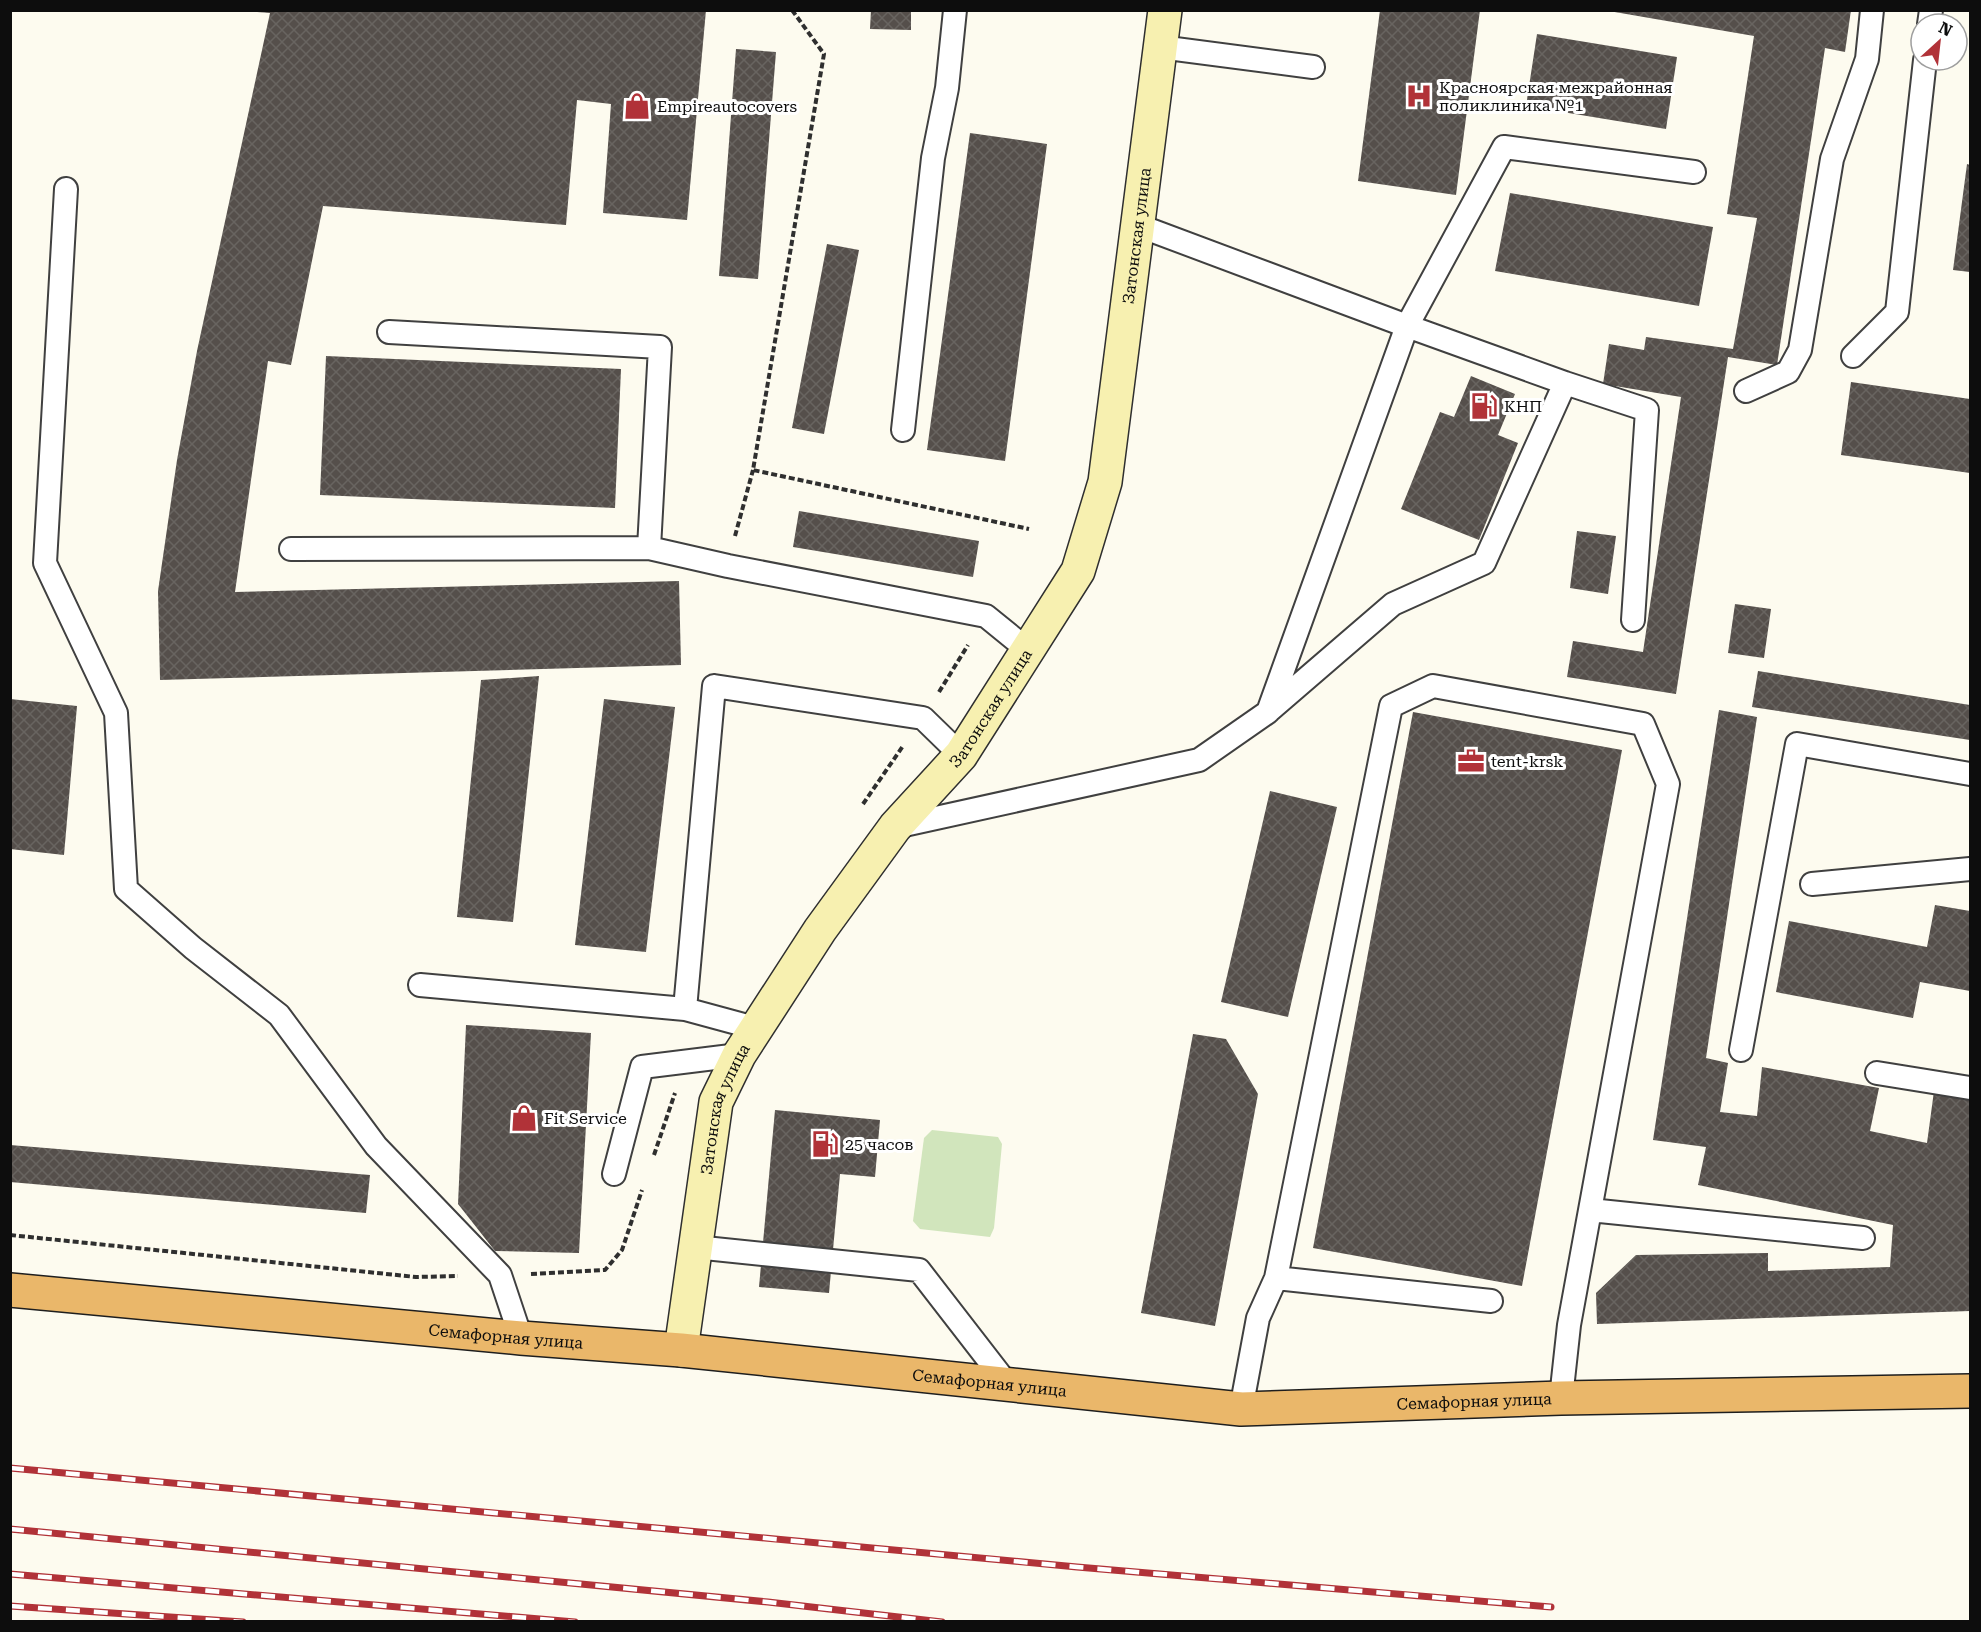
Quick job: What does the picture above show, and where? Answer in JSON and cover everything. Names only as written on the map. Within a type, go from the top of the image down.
[{"type":"highway","name":"Семафорная улица","points":[[10,1290],[521,1338],[681,1350],[1241,1409],[1561,1398],[1971,1391]]},
{"type":"main road","name":"Затонская улица","points":[[681,1350],[716,1102],[738,1055],[820,930],[895,827],[961,755],[1078,571],[1105,482],[1165,10]]},
{"type":"lane","points":[[903,430],[933,158],[947,88],[955,10]]},
{"type":"lane","points":[[1746,391],[1788,372],[1800,350],[1832,159],[1867,59],[1872,10]]},
{"type":"lane","points":[[1160,46],[1312,67]]},
{"type":"lane","points":[[1853,356],[1897,312],[1924,72]]},
{"type":"lane","points":[[1268,712],[1407,326],[1504,147],[1694,172]]},
{"type":"lane","points":[[66,189],[45,563],[116,713],[126,889],[193,948],[279,1015],[376,1146],[500,1275],[521,1338]]},
{"type":"lane","points":[[1137,225],[1407,326],[1647,410],[1633,620]]},
{"type":"lane","points":[[389,332],[660,347],[649,548]]},
{"type":"lane","points":[[895,827],[1199,760],[1268,712],[1393,604],[1484,563],[1565,383]]},
{"type":"lane","points":[[291,549],[649,548],[728,566],[986,616],[1029,651]]},
{"type":"lane","points":[[685,1009],[714,686],[923,718],[961,755]]},
{"type":"lane","points":[[1241,1409],[1258,1318],[1276,1278],[1391,706],[1433,686],[1643,724],[1668,784],[1569,1325],[1561,1398]]},
{"type":"lane","points":[[1741,1050],[1797,744],[1971,774]]},
{"type":"lane","points":[[1812,884],[1971,869]]},
{"type":"lane","points":[[420,985],[685,1009],[755,1028]]},
{"type":"lane","points":[[614,1174],[642,1067],[738,1055]]},
{"type":"lane","points":[[1878,1073],[1971,1088]]},
{"type":"lane","points":[[1590,1210],[1863,1238]]},
{"type":"lane","points":[[695,1247],[919,1270],[1008,1385]]},
{"type":"lane","points":[[1276,1278],[1491,1300]]},
{"type":"path","points":[[728,566],[753,470],[824,54],[792,10]]},
{"type":"path","points":[[753,470],[1029,529]]},
{"type":"path","points":[[863,805],[923,718],[986,616]]},
{"type":"path","points":[[652,1161],[686,1060]]},
{"type":"path","points":[[10,1235],[416,1276],[605,1270],[622,1250],[645,1183]]},
{"type":"green space","points":[[932,1130],[998,1137],[1002,1144],[994,1228],[990,1237],[920,1229],[913,1221],[924,1138]]},
{"type":"building","points":[[257,10],[706,10],[687,220],[603,213],[611,104],[577,100],[566,225],[323,206],[291,365],[268,361],[235,592],[679,581],[681,665],[160,680],[158,591],[177,460],[197,351],[270,13],[257,12]]},
{"type":"building","points":[[871,10],[911,10],[911,30],[870,29]]},
{"type":"building","name":"Красноярская межрайонная поликлиника №1","points":[[1380,10],[1480,10],[1456,195],[1358,181]]},
{"type":"building","points":[[1603,10],[1851,10],[1845,52],[1825,48],[1777,365],[1728,357],[1676,694],[1567,677],[1573,641],[1643,652],[1681,397],[1603,384],[1609,344],[1644,350],[1646,337],[1733,349],[1757,218],[1727,214],[1754,36]]},
{"type":"building","points":[[1537,34],[1677,57],[1666,129],[1526,106]]},
{"type":"building","points":[[736,49],[776,52],[758,279],[719,276]]},
{"type":"building","points":[[970,133],[1047,144],[1005,461],[927,450]]},
{"type":"building","points":[[1967,164],[1970,165],[1970,272],[1953,270]]},
{"type":"building","points":[[1510,193],[1713,227],[1699,306],[1495,271]]},
{"type":"building","points":[[827,244],[859,250],[824,434],[792,428]]},
{"type":"building","points":[[326,356],[621,369],[615,508],[320,495]]},
{"type":"building","points":[[1471,376],[1515,394],[1498,435],[1518,443],[1479,540],[1401,509],[1440,412],[1454,417]]},
{"type":"building","points":[[1851,382],[1970,399],[1970,473],[1841,455]]},
{"type":"building","points":[[799,511],[979,541],[973,577],[793,547]]},
{"type":"building","points":[[1577,531],[1616,536],[1608,594],[1570,588]]},
{"type":"building","points":[[1735,604],[1771,609],[1764,658],[1728,653]]},
{"type":"building","points":[[1758,671],[1970,705],[1970,740],[1752,707]]},
{"type":"building","points":[[539,676],[513,922],[457,917],[481,680]]},
{"type":"building","points":[[10,699],[77,706],[64,855],[10,849]]},
{"type":"building","points":[[604,699],[675,707],[646,952],[575,945]]},
{"type":"building","points":[[1719,710],[1757,717],[1706,1058],[1728,1063],[1720,1112],[1757,1116],[1762,1067],[1879,1088],[1870,1131],[1927,1143],[1934,1091],[1970,1097],[1970,1311],[1597,1324],[1596,1293],[1636,1255],[1768,1253],[1768,1271],[1890,1267],[1893,1225],[1698,1185],[1706,1147],[1653,1140]]},
{"type":"building","points":[[1413,712],[1622,750],[1522,1286],[1313,1248]]},
{"type":"building","points":[[1270,791],[1337,807],[1288,1017],[1221,1002]]},
{"type":"building","points":[[1935,905],[1970,911],[1970,991],[1920,982],[1913,1018],[1776,992],[1789,921],[1927,947]]},
{"type":"building","name":"Fit Service","points":[[466,1025],[591,1033],[579,1253],[495,1251],[458,1204]]},
{"type":"building","points":[[1193,1034],[1226,1039],[1258,1094],[1215,1326],[1141,1313]]},
{"type":"building","points":[[775,1110],[880,1120],[875,1177],[840,1174],[829,1293],[759,1287]]},
{"type":"building","points":[[10,1145],[370,1175],[366,1213],[10,1182]]},
{"type":"railway","points":[[10,1468],[1077,1567],[1551,1607]]},
{"type":"railway","points":[[10,1529],[768,1602],[942,1622]]},
{"type":"railway","points":[[10,1574],[575,1622]]},
{"type":"railway","points":[[10,1606],[243,1622]]},
{"type":"place","name":"Красноярская межрайонная поликлиника №1","points":[[1419,96]]},
{"type":"place","name":"Empireautocovers","points":[[637,106]]},
{"type":"place","name":"КНП","points":[[1484,406]]},
{"type":"place","name":"tent-krsk","points":[[1471,761]]},
{"type":"place","name":"Fit Service","points":[[524,1118]]},
{"type":"place","name":"25 часов","points":[[825,1144]]}]
